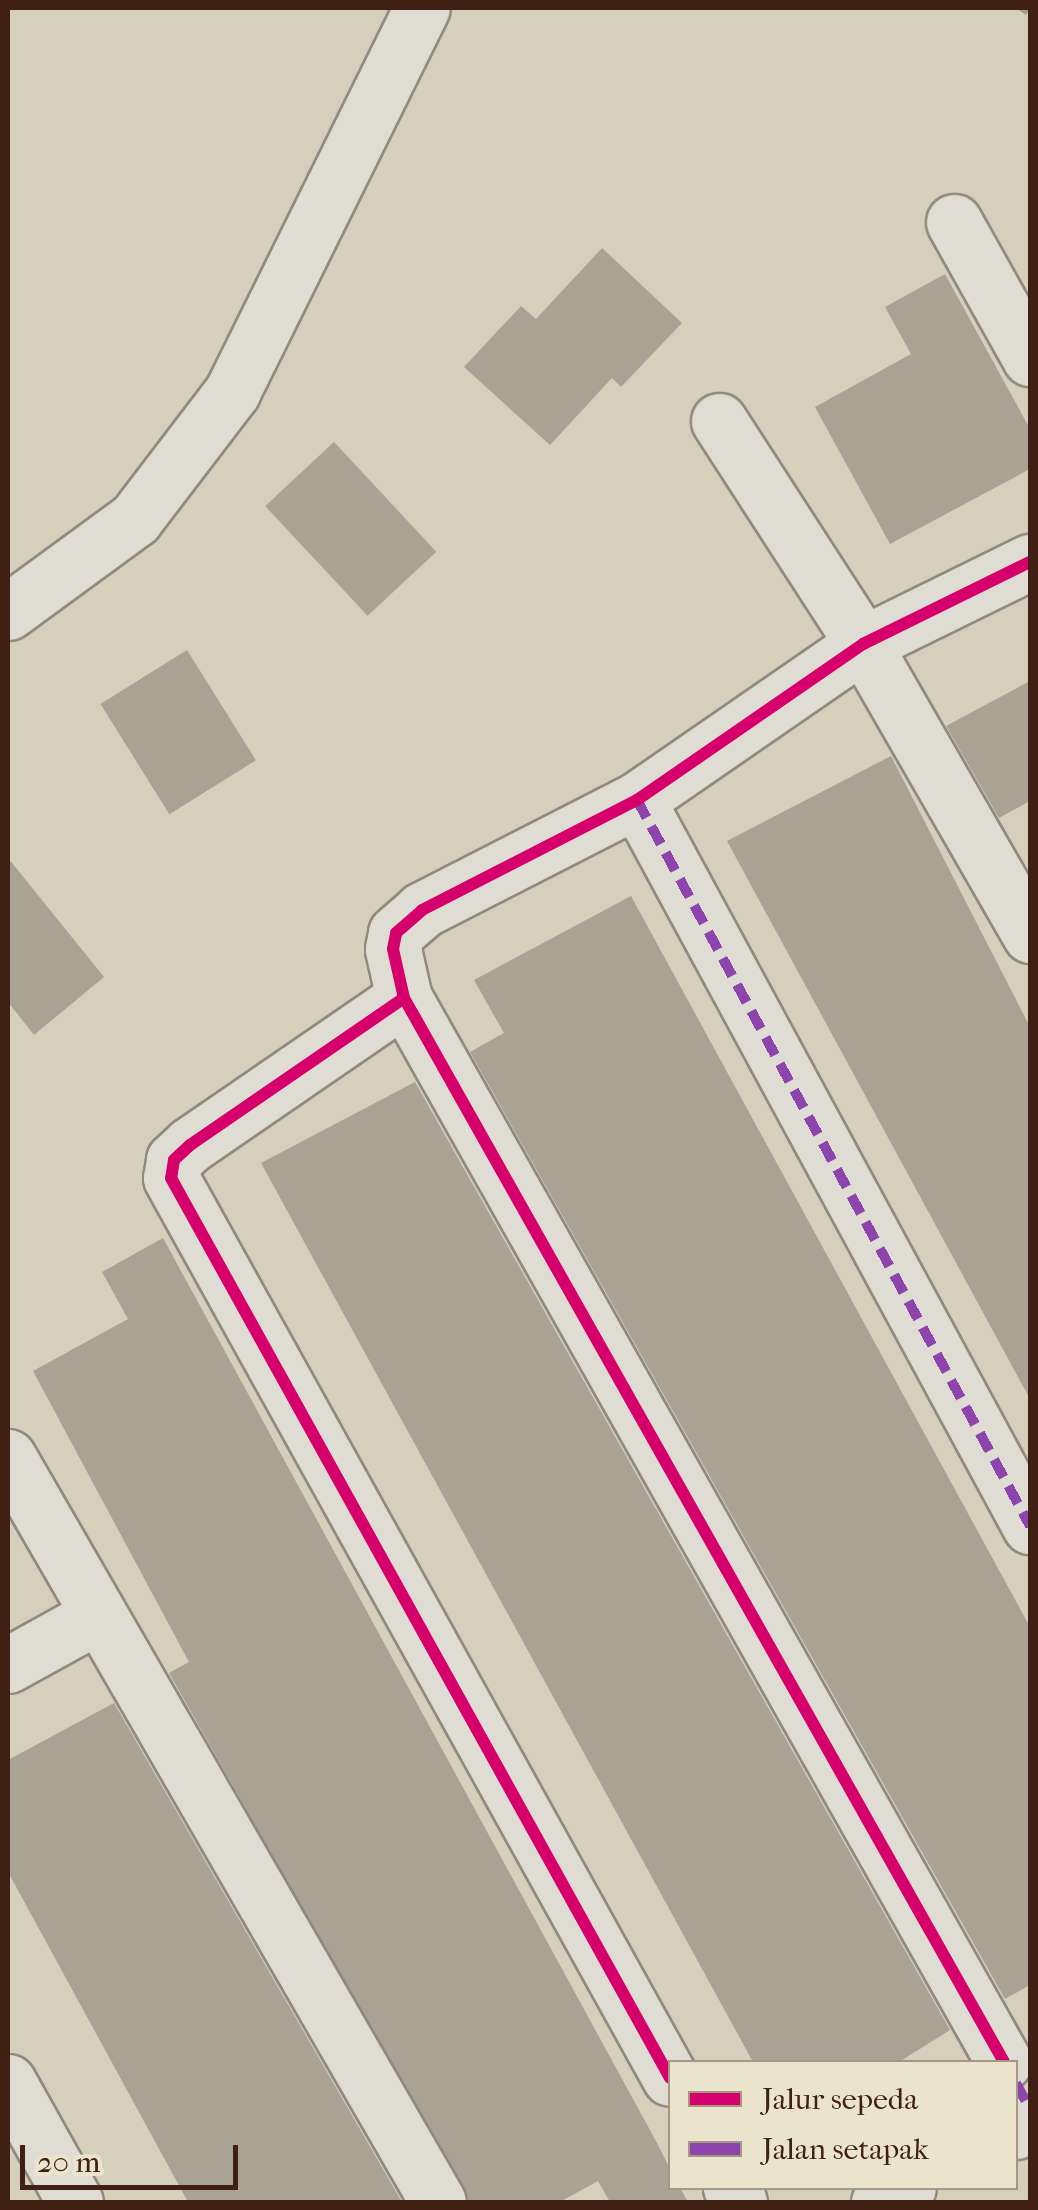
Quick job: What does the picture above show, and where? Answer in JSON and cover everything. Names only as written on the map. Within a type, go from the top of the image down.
[{"type":"street","points":[[8,612],[135,519],[232,392],[422,8]]},
{"type":"street","points":[[954,222],[1030,358]]},
{"type":"street","points":[[719,420],[863,644],[1030,935]]},
{"type":"street","points":[[1003,2060],[404,998],[392,949],[406,920],[638,800],[863,644],[1030,562]]},
{"type":"street","points":[[638,800],[1030,1526]]},
{"type":"street","points":[[404,998],[190,1145],[174,1160],[172,1178],[668,2074]]},
{"type":"street","points":[[8,1457],[94,1617],[438,2202]]},
{"type":"street","points":[[8,1664],[94,1617]]},
{"type":"street","points":[[8,2082],[75,2202]]},
{"type":"street","points":[[1018,2087],[1030,2110]]},
{"type":"street","points":[[879,2202],[904,2190]]},
{"type":"path","points":[[1022,8],[1030,14]]},
{"type":"building","points":[[602,248],[682,323],[621,387],[612,378],[550,445],[464,367],[521,306],[536,319]]},
{"type":"building","points":[[945,274],[1030,429],[1030,469],[890,544],[815,407],[911,354],[885,307]]},
{"type":"building","points":[[334,442],[436,552],[368,616],[265,506]]},
{"type":"building","points":[[187,650],[256,760],[169,814],[100,704]]},
{"type":"building","points":[[1030,681],[1030,801],[999,818],[946,726]]},
{"type":"building","points":[[891,756],[1030,1027],[1030,1399],[727,841]]},
{"type":"building","points":[[8,858],[104,977],[34,1035],[8,1002]]},
{"type":"building","points":[[631,896],[1030,1627],[1030,1985],[1005,1999],[470,1052],[504,1033],[474,980]]},
{"type":"building","points":[[415,1082],[950,2030],[902,2060],[752,2060],[261,1163]]},
{"type":"building","points":[[163,1238],[657,2143],[668,2165],[668,2190],[681,2190],[688,2202],[610,2202],[598,2181],[560,2202],[469,2202],[169,1673],[189,1662],[33,1371],[128,1319],[102,1272]]},
{"type":"building","points":[[114,1703],[402,2202],[188,2202],[8,1872],[8,1760]]},
{"type":"marked path","points":[[637,800],[1030,1526]]},
{"type":"marked path","points":[[1018,2087],[1030,2109]]},
{"type":"cycle path","points":[[1003,2060],[404,998],[393,949],[396,933],[422,910],[637,800],[863,644],[1030,562]]},
{"type":"cycle path","points":[[404,998],[190,1145],[174,1160],[171,1178],[668,2074]]}]
